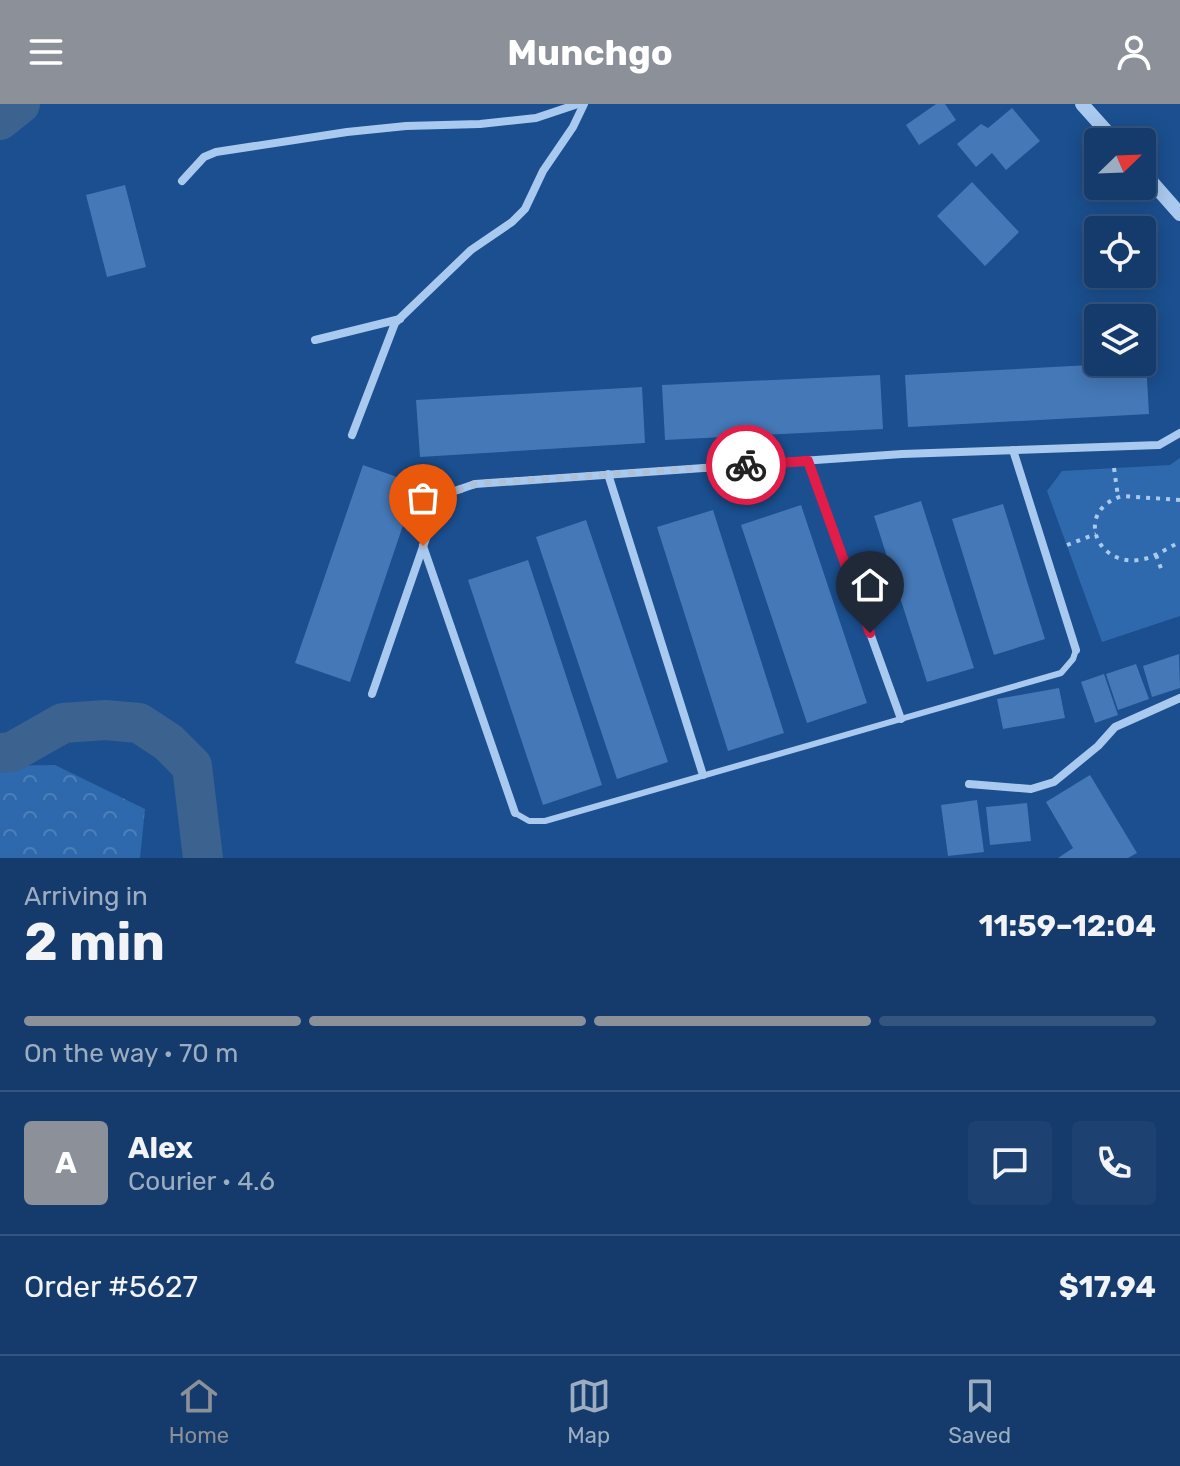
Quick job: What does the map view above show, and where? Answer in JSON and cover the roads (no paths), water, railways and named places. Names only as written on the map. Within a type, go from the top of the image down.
[{"type":"street","points":[[182,181],[204,157],[216,152],[347,132],[536,118],[578,104]]},
{"type":"street","points":[[352,435],[395,323],[471,250],[512,222],[525,209],[543,171],[573,127],[584,104]]},
{"type":"street","points":[[1082,104],[1103,128]]},
{"type":"street","points":[[1156,187],[1180,214]]},
{"type":"street","points":[[315,340],[400,318]]},
{"type":"street","points":[[372,694],[434,515],[446,494],[475,484],[808,461],[1159,445],[1180,433]]},
{"type":"street","points":[[1013,450],[1076,650]]},
{"type":"street","points":[[808,461],[901,719]]},
{"type":"street","points":[[608,474],[703,775]]},
{"type":"street","points":[[423,546],[515,813]]},
{"type":"street","points":[[969,784],[1031,789],[1054,782],[1098,746],[1115,727],[1180,698]]},
{"type":"lane","points":[[515,813],[529,821],[545,821],[1061,673],[1073,659],[1076,650]]},
{"type":"waterway","points":[[0,120],[20,104]]},
{"type":"waterway","points":[[0,753],[12,752],[63,723],[105,720],[139,723],[168,742],[192,766],[203,858]]}]
